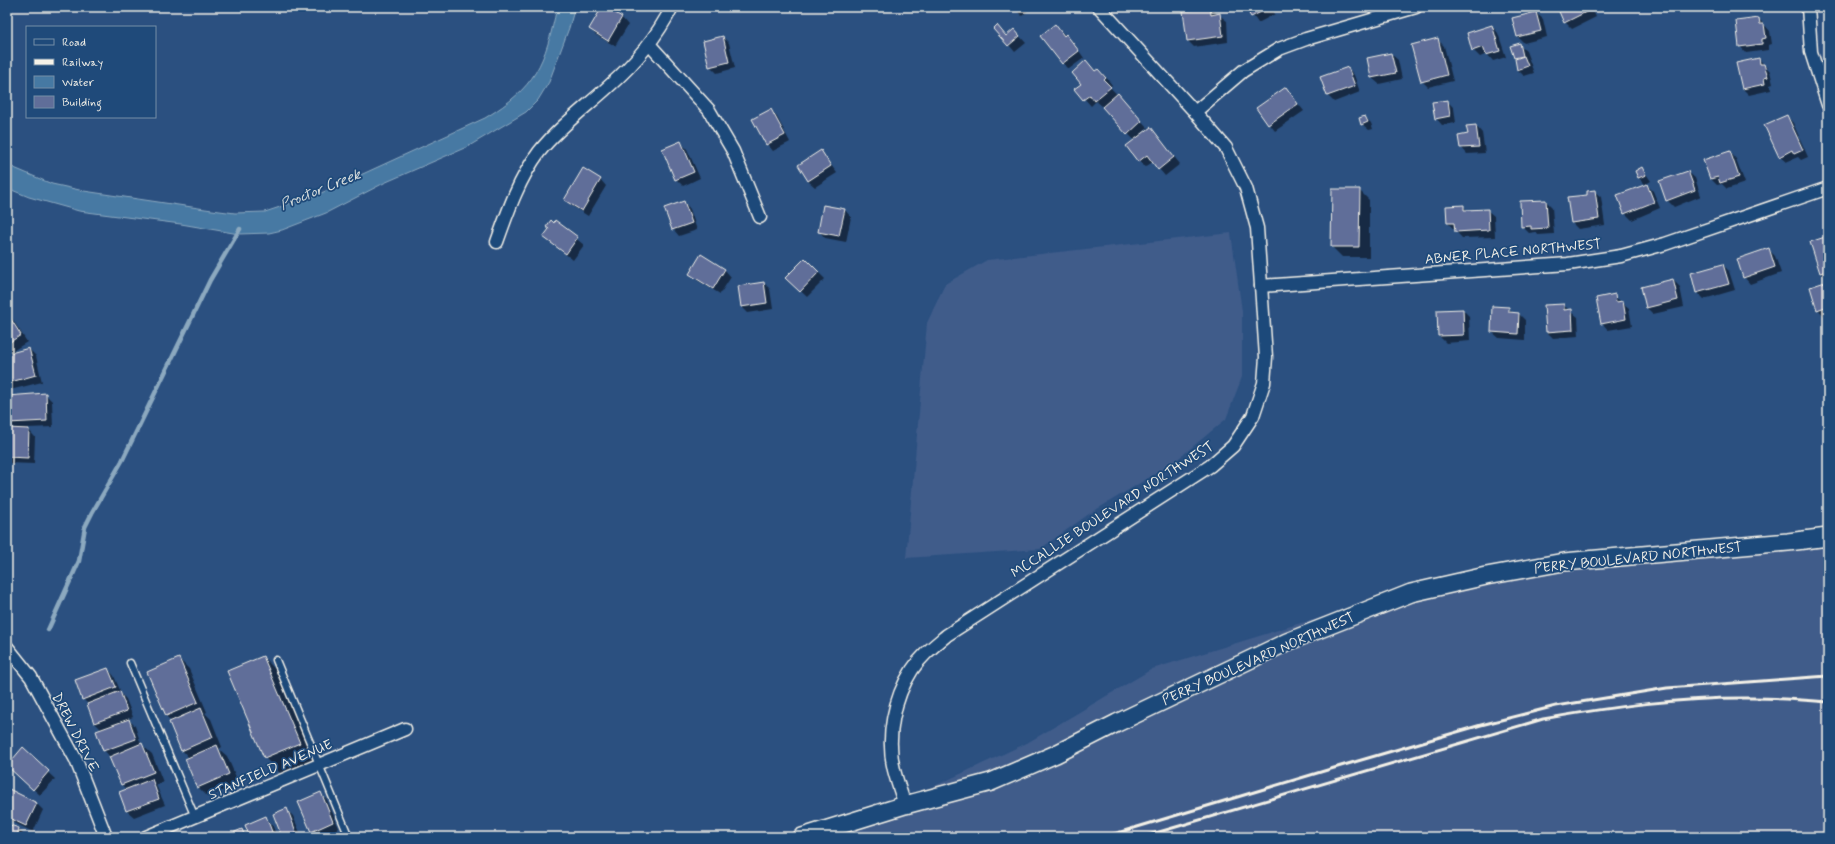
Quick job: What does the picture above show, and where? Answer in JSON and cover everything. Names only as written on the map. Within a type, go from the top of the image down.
[{"type":"street","points":[[498,242],[513,196],[539,152],[560,129],[610,86],[649,44],[672,7]]},
{"type":"street","name":"MCCALLIE BOULEVARD NORTHWEST","points":[[905,805],[894,769],[891,733],[897,702],[912,670],[926,652],[947,635],[1210,466],[1233,446],[1253,416],[1264,382],[1266,357],[1256,228],[1246,188],[1226,148],[1099,7]]},
{"type":"street","points":[[1195,112],[1243,71],[1279,50],[1306,39],[1416,7]]},
{"type":"street","points":[[1808,7],[1811,52],[1828,105]]},
{"type":"street","points":[[649,44],[709,110],[733,151],[760,217]]},
{"type":"street","name":"ABNER PLACE NORTHWEST","points":[[1261,286],[1568,264],[1621,256],[1664,244],[1828,188]]},
{"type":"street","name":"PERRY BOULEVARD NORTHWEST","points":[[802,837],[905,805],[991,782],[1056,754],[1117,723],[1287,642],[1411,593],[1486,576],[1564,562],[1788,542],[1828,537]]},
{"type":"street","name":"DREW DRIVE","points":[[7,647],[31,677],[76,760],[106,837]]},
{"type":"street","name":"STANFIELD AVENUE","points":[[146,837],[405,730]]},
{"type":"lane","points":[[276,660],[349,837]]},
{"type":"lane","points":[[130,663],[194,817]]},
{"type":"shaded area","points":[[1231,233],[1242,311],[1242,377],[1226,419],[1173,463],[1089,514],[1040,549],[906,558],[927,323],[945,284],[987,260]]},
{"type":"shaded area","points":[[1828,533],[1828,837],[790,837],[881,811],[1027,743],[1152,669],[1301,623],[1466,582]]},
{"type":"water","points":[[557,7],[575,7],[569,28],[549,82],[538,100],[526,112],[469,146],[384,183],[326,213],[282,230],[269,233],[239,234],[181,224],[79,211],[29,197],[7,188],[7,165],[52,184],[84,191],[235,213],[265,212],[319,194],[485,118],[502,107],[516,96],[536,72],[548,44]]},
{"type":"building","points":[[602,7],[605,7],[622,17],[608,41],[589,29]]},
{"type":"building","points":[[1210,7],[1211,15],[1220,13],[1223,36],[1187,41],[1183,11]]},
{"type":"building","points":[[1245,7],[1269,7],[1269,8],[1251,17]]},
{"type":"building","points":[[1557,7],[1588,7],[1590,10],[1564,23]]},
{"type":"building","points":[[1536,12],[1541,31],[1517,37],[1512,18]]},
{"type":"building","points":[[1759,18],[1760,24],[1764,24],[1766,38],[1762,39],[1762,44],[1739,47],[1736,21]]},
{"type":"building","points":[[1055,24],[1064,36],[1066,34],[1079,51],[1062,64],[1040,36]]},
{"type":"building","points":[[997,25],[1006,36],[1014,29],[1020,36],[1008,46],[993,29]]},
{"type":"building","points":[[1492,25],[1500,51],[1486,55],[1483,47],[1472,51],[1467,33]]},
{"type":"building","points":[[723,36],[729,62],[709,67],[703,41]]},
{"type":"building","points":[[1438,38],[1447,75],[1421,82],[1411,45]]},
{"type":"building","points":[[1520,43],[1523,56],[1514,58],[1510,46]]},
{"type":"building","points":[[1391,53],[1396,73],[1371,78],[1367,58]]},
{"type":"building","points":[[1524,56],[1528,66],[1517,70],[1515,59]]},
{"type":"building","points":[[1759,58],[1760,64],[1764,64],[1768,77],[1764,78],[1765,84],[1742,89],[1736,63]]},
{"type":"building","points":[[1086,60],[1095,71],[1098,69],[1106,78],[1104,80],[1111,87],[1094,101],[1090,95],[1083,100],[1074,89],[1081,84],[1072,73]]},
{"type":"building","points":[[1348,67],[1355,86],[1327,96],[1320,77]]},
{"type":"building","points":[[1286,87],[1298,104],[1268,125],[1256,108]]},
{"type":"building","points":[[1118,93],[1142,121],[1127,135],[1102,107]]},
{"type":"building","points":[[1448,100],[1450,116],[1435,119],[1432,102]]},
{"type":"building","points":[[771,109],[785,135],[766,145],[752,119]]},
{"type":"building","points":[[1787,115],[1803,150],[1794,154],[1792,150],[1779,157],[1764,125]]},
{"type":"building","points":[[1365,116],[1368,122],[1361,125],[1359,118]]},
{"type":"building","points":[[1476,125],[1479,147],[1460,148],[1458,136],[1468,134],[1466,126]]},
{"type":"building","points":[[1151,127],[1174,157],[1158,170],[1147,155],[1138,162],[1126,146]]},
{"type":"building","points":[[681,141],[694,172],[675,180],[662,149]]},
{"type":"building","points":[[821,150],[831,166],[808,181],[798,165]]},
{"type":"building","points":[[1730,151],[1739,177],[1720,183],[1718,177],[1710,179],[1703,160]]},
{"type":"building","points":[[1642,167],[1646,175],[1638,178],[1635,171]]},
{"type":"building","points":[[583,168],[601,179],[582,211],[564,200]]},
{"type":"building","points":[[1688,171],[1695,190],[1666,201],[1659,181]]},
{"type":"building","points":[[1647,184],[1654,202],[1624,214],[1617,195]]},
{"type":"building","points":[[1332,189],[1360,189],[1359,247],[1331,247]]},
{"type":"building","points":[[1595,190],[1599,219],[1571,223],[1567,197],[1587,195],[1587,191]]},
{"type":"building","points":[[1546,200],[1548,228],[1531,229],[1531,226],[1521,227],[1520,201]]},
{"type":"building","points":[[684,201],[692,223],[672,230],[664,208]]},
{"type":"building","points":[[823,205],[845,209],[839,236],[818,232]]},
{"type":"building","points":[[1464,205],[1464,210],[1488,209],[1489,230],[1455,232],[1454,223],[1447,223],[1446,206]]},
{"type":"building","points":[[551,220],[554,223],[555,220],[578,237],[566,254],[543,237],[549,229],[546,227]]},
{"type":"building","points":[[1828,236],[1828,273],[1826,271],[1820,273],[1810,242]]},
{"type":"building","points":[[1769,248],[1775,267],[1743,278],[1737,259]]},
{"type":"building","points":[[701,254],[725,269],[713,289],[689,274]]},
{"type":"building","points":[[805,258],[819,272],[800,292],[785,278]]},
{"type":"building","points":[[1723,264],[1729,284],[1696,293],[1691,273]]},
{"type":"building","points":[[1673,279],[1678,300],[1646,308],[1641,287]]},
{"type":"building","points":[[1828,281],[1828,306],[1817,310],[1810,287]]},
{"type":"building","points":[[764,282],[767,303],[741,307],[738,286]]},
{"type":"building","points":[[1615,294],[1616,302],[1623,301],[1626,319],[1601,324],[1596,298]]},
{"type":"building","points":[[1564,304],[1564,310],[1572,309],[1573,330],[1546,332],[1544,305]]},
{"type":"building","points":[[1492,306],[1509,307],[1509,312],[1519,313],[1518,334],[1491,332]]},
{"type":"building","points":[[1463,309],[1464,335],[1438,336],[1437,310]]},
{"type":"building","points":[[7,313],[21,335],[7,344]]},
{"type":"building","points":[[29,348],[36,375],[7,383],[7,354]]},
{"type":"building","points":[[46,393],[47,421],[8,423],[7,396]]},
{"type":"building","points":[[7,428],[29,429],[28,458],[7,457]]},
{"type":"building","points":[[263,656],[300,743],[264,758],[227,671]]},
{"type":"building","points":[[179,658],[198,702],[166,716],[147,672]]},
{"type":"building","points":[[108,668],[116,687],[82,700],[75,680]]},
{"type":"building","points":[[120,691],[127,711],[94,723],[87,704]]},
{"type":"building","points":[[201,708],[213,737],[181,751],[169,722]]},
{"type":"building","points":[[129,719],[136,739],[103,751],[96,731]]},
{"type":"building","points":[[142,743],[154,772],[121,785],[109,757]]},
{"type":"building","points":[[217,745],[229,774],[197,788],[185,759]]},
{"type":"building","points":[[23,747],[49,771],[33,790],[7,766]]},
{"type":"building","points":[[152,779],[159,799],[126,811],[119,792]]},
{"type":"building","points":[[7,788],[37,803],[26,826],[7,817]]},
{"type":"building","points":[[321,792],[333,822],[311,832],[298,802]]},
{"type":"building","points":[[287,808],[298,837],[282,837],[273,814]]},
{"type":"building","points":[[266,816],[274,837],[250,837],[245,825]]},
{"type":"building","points":[[7,824],[19,828],[17,837],[7,837]]},
{"type":"building","points":[[242,829],[245,837],[223,837]]},
{"type":"waterway","points":[[48,630],[79,561],[85,527],[122,461],[210,280],[240,229]]},
{"type":"railway","points":[[1104,837],[1481,725],[1556,706],[1667,688],[1828,676]]},
{"type":"railway","points":[[1142,837],[1543,719],[1621,707],[1699,699],[1761,698],[1828,702]]},
{"type":"water label","name":"Proctor Creek","points":[[320,189]]}]
